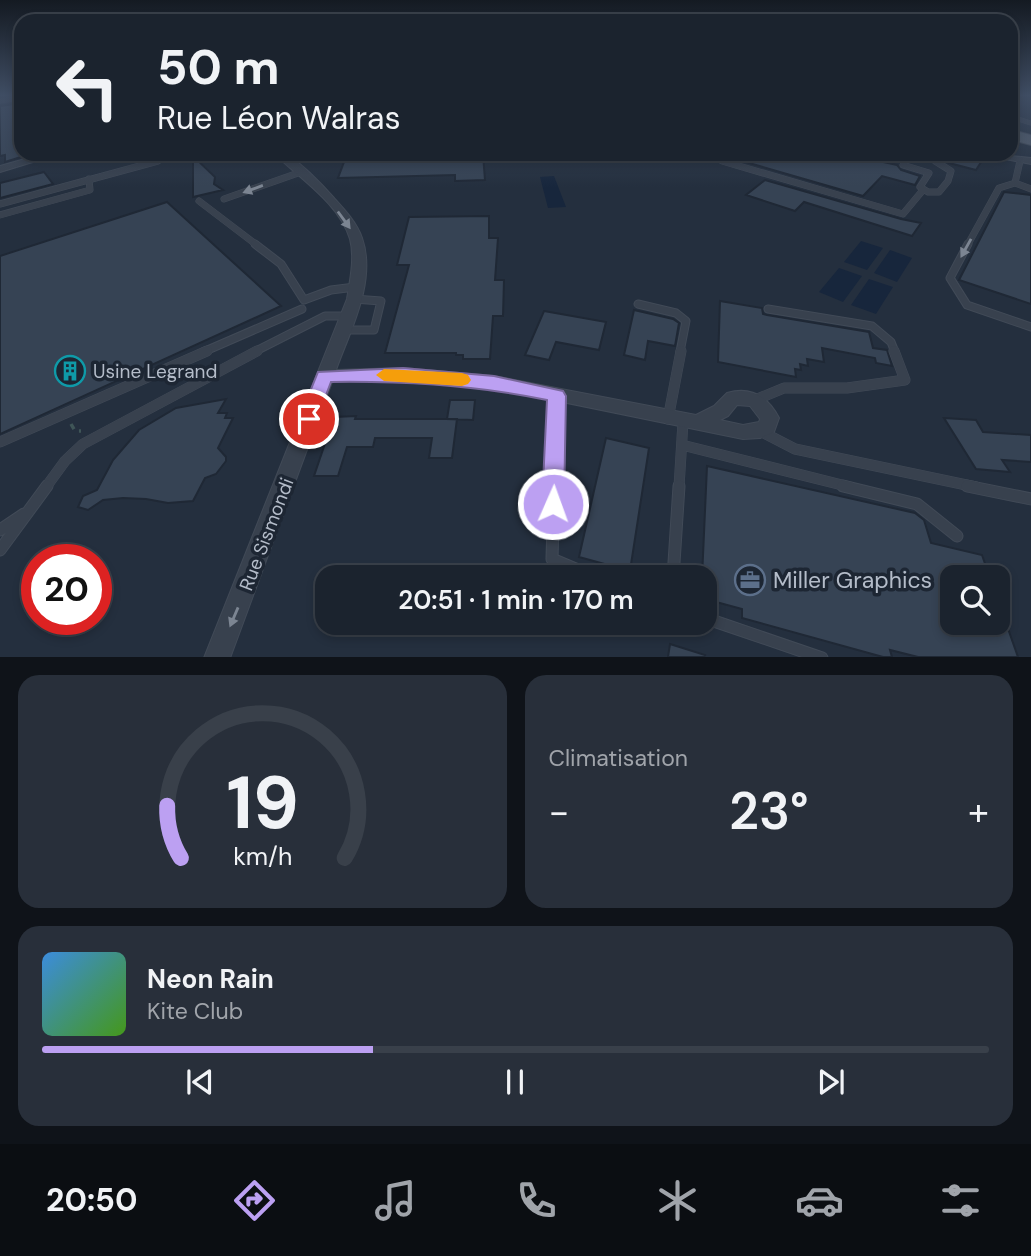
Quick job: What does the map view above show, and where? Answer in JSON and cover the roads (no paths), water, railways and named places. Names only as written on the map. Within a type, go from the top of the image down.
[{"type":"street","points":[[0,169],[29,161]]},
{"type":"street","name":"Rue Sismondi","points":[[216,657],[239,607],[350,308],[359,268],[356,237],[340,214],[288,161]]},
{"type":"street","points":[[324,376],[416,376],[494,383],[682,421],[743,432],[760,431],[767,427],[771,418],[755,400],[733,398],[721,411],[682,421]]},
{"type":"lane","points":[[1015,183],[1025,160]]},
{"type":"lane","points":[[0,204],[157,161]]},
{"type":"lane","points":[[724,161],[903,214],[923,190]]},
{"type":"lane","points":[[923,190],[939,192],[952,175],[936,161]]},
{"type":"lane","points":[[903,165],[929,173],[920,187],[923,190]]},
{"type":"lane","points":[[225,199],[300,171]]},
{"type":"lane","points":[[0,215],[90,190],[89,180]]},
{"type":"lane","points":[[1031,189],[1015,183],[999,188],[950,278],[967,305],[1031,327]]},
{"type":"lane","points":[[199,201],[281,264],[303,304],[303,326]]},
{"type":"lane","points":[[0,442],[331,290],[350,308],[303,326],[83,444],[65,461],[0,550]]},
{"type":"lane","points":[[638,304],[677,313],[686,321],[682,445],[674,565]]},
{"type":"lane","points":[[755,400],[784,388],[847,388],[905,380],[891,342],[872,326],[768,309]]},
{"type":"lane","points":[[557,396],[552,559],[566,565]]},
{"type":"lane","points":[[760,431],[794,449],[1031,499]]},
{"type":"lane","points":[[682,445],[917,504],[957,536]]},
{"type":"lane","points":[[0,530],[28,511]]},
{"type":"lane","points":[[717,622],[822,657]]},
{"type":"water","points":[[554,176],[566,207],[548,208],[540,177]]},
{"type":"water","points":[[861,241],[883,248],[867,270],[844,262]]},
{"type":"water","points":[[890,250],[912,258],[897,282],[874,273]]},
{"type":"water","points":[[839,268],[862,276],[843,302],[819,292]]},
{"type":"water","points":[[869,279],[893,287],[876,314],[851,305]]},
{"type":"place","name":"Usine Legrand","points":[[70,371]]},
{"type":"place","name":"Miller Graphics","points":[[750,580]]}]
